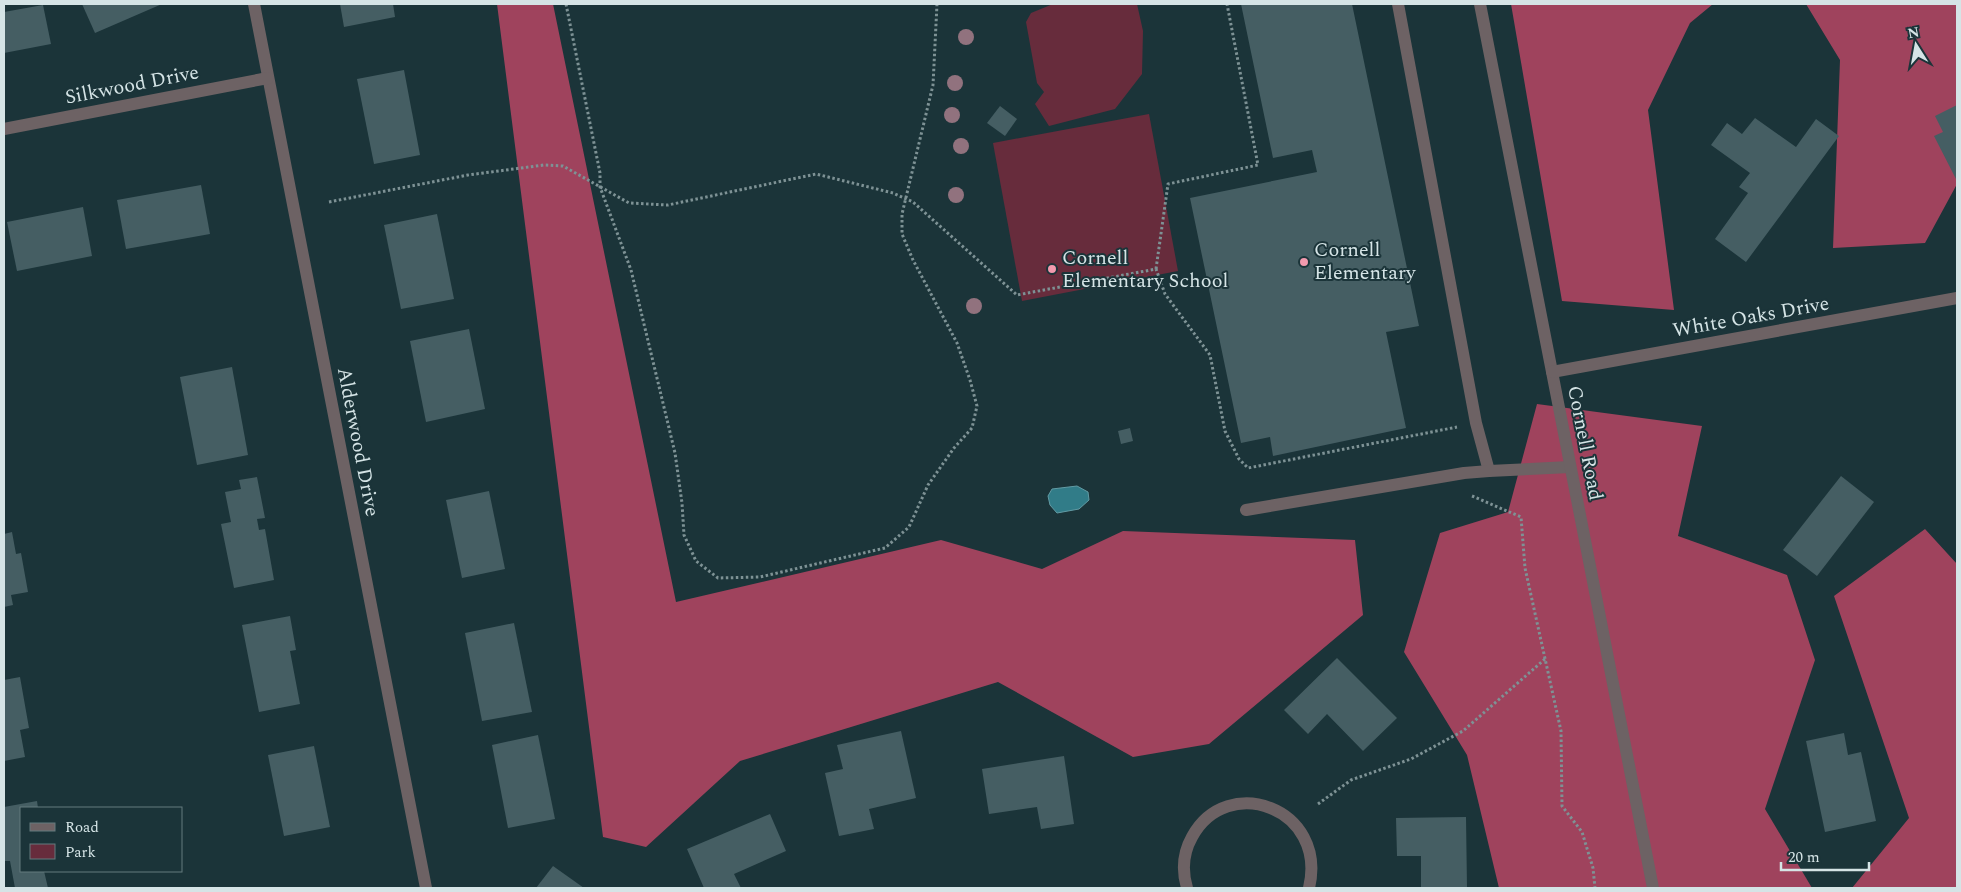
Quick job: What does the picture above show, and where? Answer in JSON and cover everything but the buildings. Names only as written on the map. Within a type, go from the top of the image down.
[{"type":"street","name":"Alderwood Drive","points":[[254,4],[426,888]]},
{"type":"street","points":[[1398,4],[1476,423],[1489,471]]},
{"type":"street","name":"Cornell Road","points":[[1480,4],[1653,888]]},
{"type":"street","name":"Silkwood Drive","points":[[4,129],[268,78]]},
{"type":"street","name":"White Oaks Drive","points":[[1552,372],[1957,298]]},
{"type":"street","points":[[1246,510],[1489,471],[1570,467]]},
{"type":"street","points":[[1187,888],[1184,879],[1184,862],[1187,846],[1195,831],[1206,819],[1221,809],[1236,804],[1254,803],[1270,807],[1285,815],[1297,826],[1306,840],[1312,857],[1312,874],[1309,888]]},
{"type":"path","points":[[566,4],[600,173],[600,187],[631,270],[675,453],[684,536],[696,562],[718,578],[760,576],[885,548],[908,527],[928,485],[954,448],[972,428],[977,406],[958,343],[913,260],[902,234],[902,214],[905,199],[933,85],[937,4]]},
{"type":"path","points":[[1228,4],[1258,165],[1168,184],[1156,269],[1166,294],[1210,355],[1225,431],[1239,460],[1248,468],[1476,423]]},
{"type":"path","points":[[329,202],[476,174],[544,165],[563,166],[629,203],[668,205],[816,174],[893,193],[912,202],[1017,295],[1156,269]]},
{"type":"path","points":[[1472,496],[1521,517],[1525,568],[1561,731],[1562,806],[1582,832],[1593,868],[1595,888]]},
{"type":"path","points":[[1318,804],[1351,780],[1411,759],[1463,731],[1545,659]]},
{"type":"green space","points":[[1053,4],[1137,4],[1143,31],[1142,74],[1115,109],[1049,126],[1035,104],[1044,92],[1037,83],[1026,22],[1031,13]]},
{"type":"green space","points":[[1149,114],[1178,271],[1022,301],[993,143]]},
{"type":"shaded area","points":[[497,4],[553,4],[676,602],[941,540],[1042,569],[1123,531],[1355,540],[1363,615],[1209,744],[1133,757],[998,682],[740,761],[646,847],[603,837]]},
{"type":"shaded area","points":[[1511,4],[1713,4],[1690,23],[1648,110],[1674,310],[1562,301]]},
{"type":"shaded area","points":[[1806,4],[1957,4],[1957,184],[1925,243],[1833,248],[1840,60]]},
{"type":"shaded area","points":[[1537,404],[1702,426],[1678,536],[1787,575],[1815,660],[1765,809],[1812,888],[1499,888],[1467,755],[1404,652],[1440,533],[1508,512]]},
{"type":"shaded area","points":[[1925,529],[1957,564],[1957,888],[1852,888],[1909,818],[1834,596]]},
{"type":"water","points":[[1077,486],[1088,492],[1089,500],[1079,509],[1057,513],[1050,505],[1048,496],[1052,489]]},
{"type":"place","name":"Cornell Elementary","points":[[1304,262]]},
{"type":"place","name":"Cornell Elementary School","points":[[1052,269]]}]
